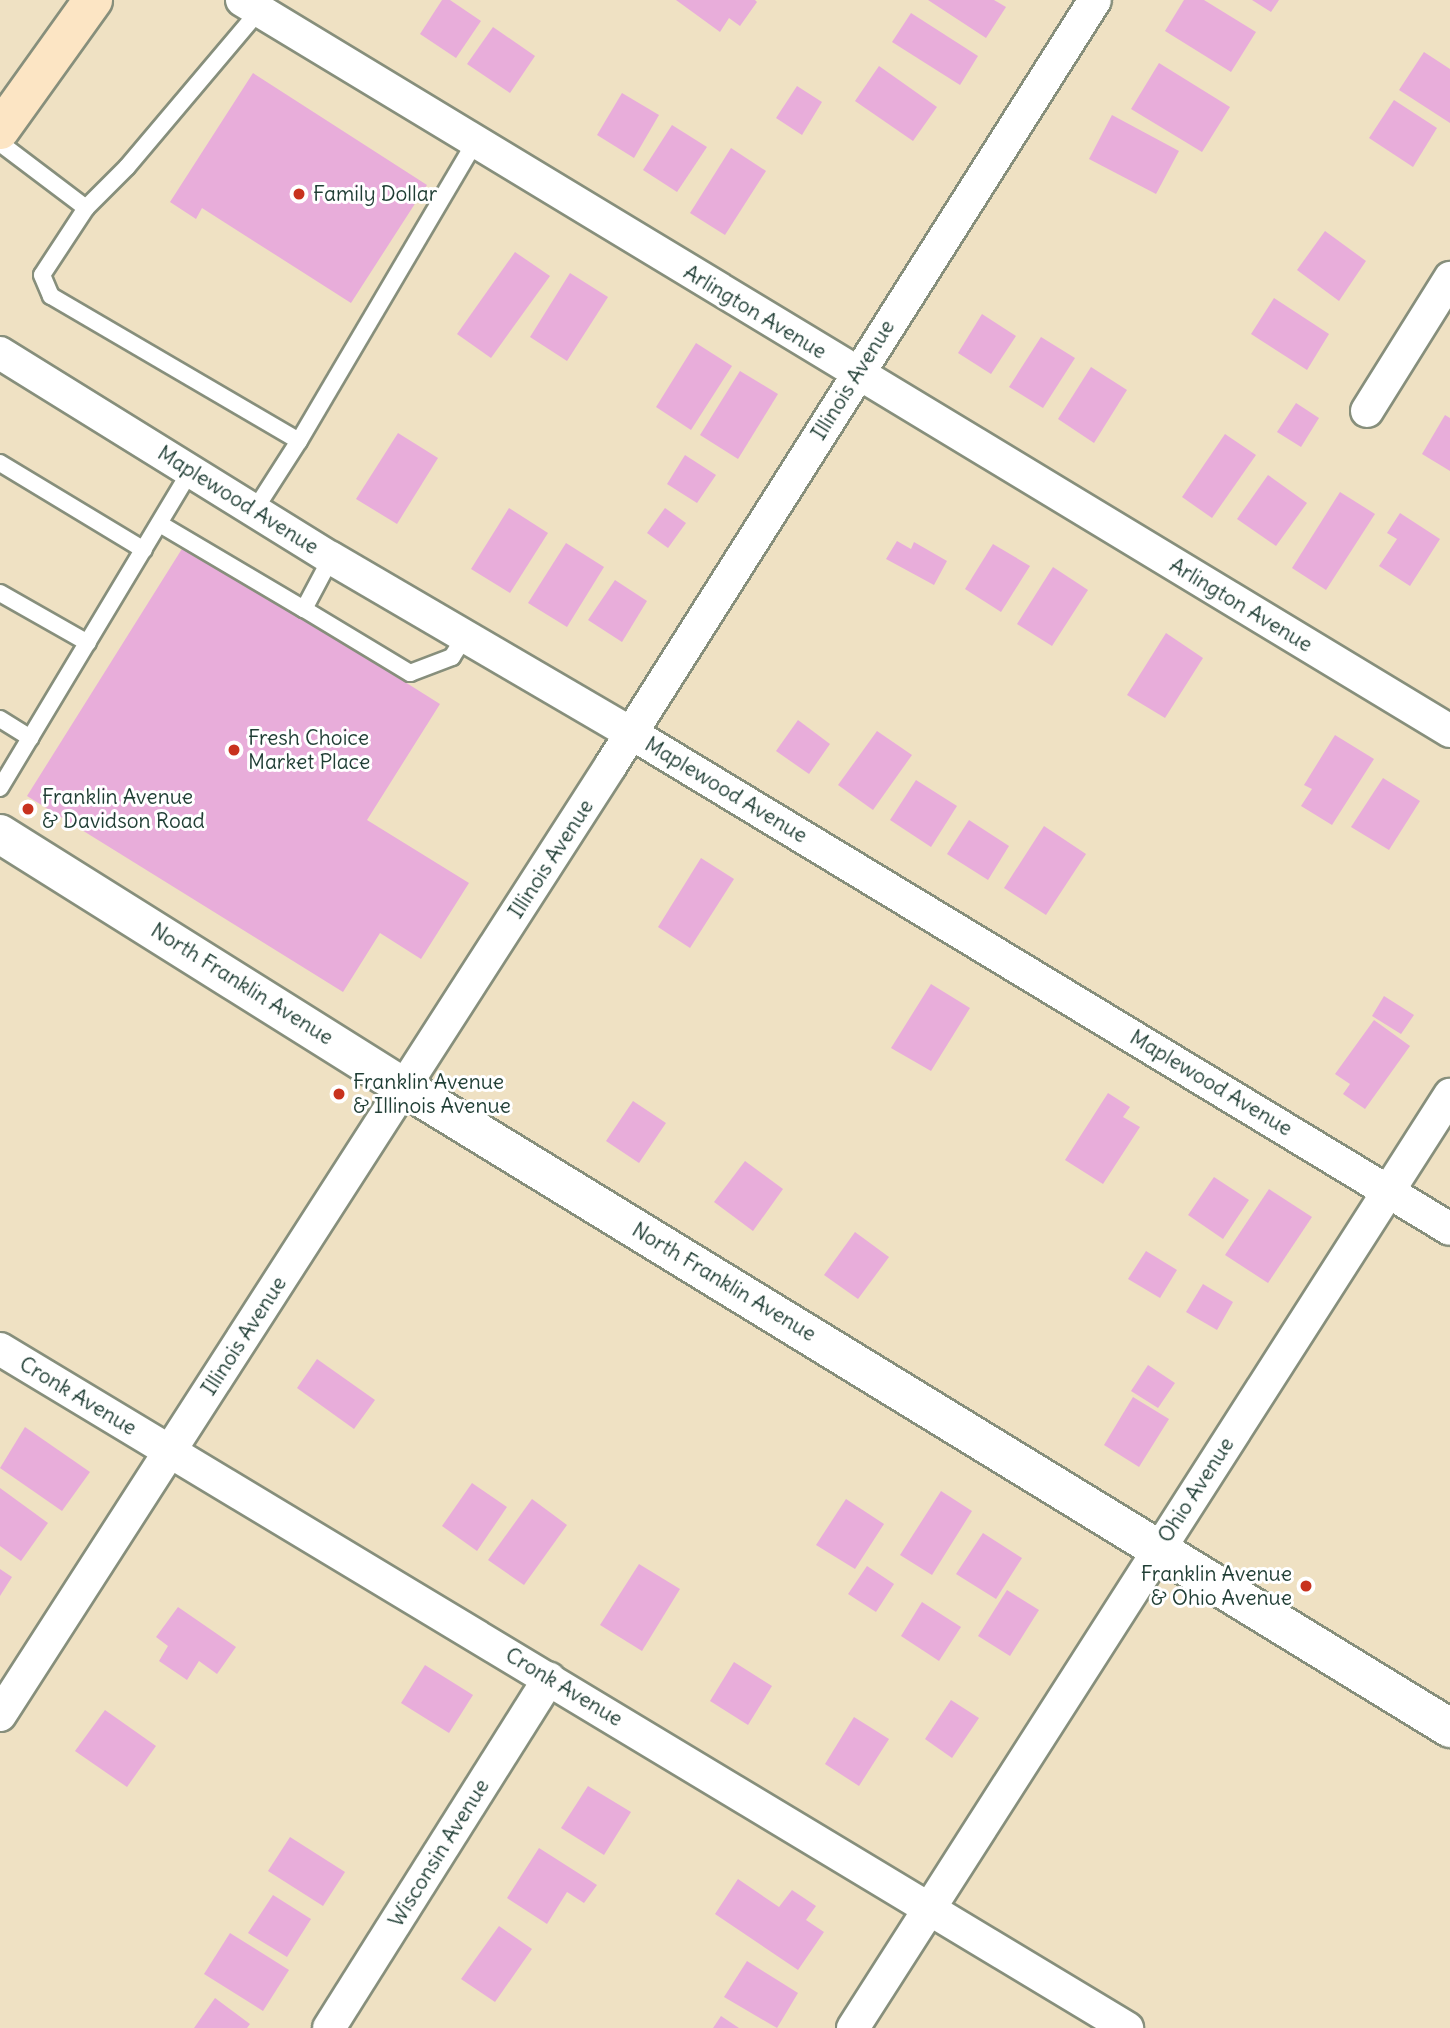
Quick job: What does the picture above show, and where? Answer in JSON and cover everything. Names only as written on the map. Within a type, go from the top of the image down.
[{"type":"main road","points":[[0,130],[93,0]]},
{"type":"street","name":"Illinois Avenue","points":[[0,1715],[631,733],[1095,0]]},
{"type":"street","name":"Arlington Avenue","points":[[251,5],[1450,731]]},
{"type":"street","points":[[1367,411],[1450,278]]},
{"type":"street","name":"Maplewood Avenue","points":[[0,353],[331,558],[631,733],[1450,1229]]},
{"type":"street","name":"North Franklin Avenue","points":[[0,834],[404,1087],[1450,1728]]},
{"type":"street","name":"Ohio Avenue","points":[[853,2028],[1450,1095]]},
{"type":"street","name":"Cronk Avenue","points":[[0,1349],[1127,2028]]},
{"type":"street","name":"Wisconsin Avenue","points":[[329,2028],[549,1678]]},
{"type":"lane","points":[[251,5],[127,167],[86,208],[42,275],[51,296],[299,441]]},
{"type":"lane","points":[[254,511],[299,441],[475,142]]},
{"type":"lane","points":[[0,143],[86,208]]},
{"type":"lane","points":[[0,463],[145,550]]},
{"type":"lane","points":[[0,788],[191,470]]},
{"type":"lane","points":[[160,524],[410,673],[452,657],[465,636]]},
{"type":"lane","points":[[304,608],[331,558]]},
{"type":"lane","points":[[0,593],[88,643]]},
{"type":"lane","points":[[0,719],[31,737]]},
{"type":"building","points":[[442,0],[450,0],[481,21],[456,58],[420,34]]},
{"type":"building","points":[[676,0],[757,2],[740,26],[729,18],[720,32]]},
{"type":"building","points":[[928,0],[994,0],[1006,7],[986,38]]},
{"type":"building","points":[[1184,0],[1204,0],[1256,32],[1231,72],[1165,31]]},
{"type":"building","points":[[1252,0],[1279,0],[1271,12]]},
{"type":"building","points":[[911,13],[978,56],[960,85],[892,42]]},
{"type":"building","points":[[493,27],[535,56],[510,93],[467,64]]},
{"type":"building","points":[[1424,52],[1450,69],[1450,123],[1399,90]]},
{"type":"building","points":[[1159,63],[1230,107],[1202,152],[1131,109]]},
{"type":"building","points":[[879,66],[937,107],[913,141],[855,101]]},
{"type":"building","name":"Family Dollar","points":[[253,73],[427,185],[351,303],[202,208],[196,219],[170,202]]},
{"type":"building","points":[[797,86],[822,102],[802,135],[776,118]]},
{"type":"building","points":[[622,93],[659,115],[634,158],[597,135]]},
{"type":"building","points":[[1394,100],[1437,128],[1413,167],[1369,138]]},
{"type":"building","points":[[1112,115],[1179,151],[1156,194],[1089,159]]},
{"type":"building","points":[[672,125],[707,147],[677,192],[643,170]]},
{"type":"building","points":[[731,148],[766,171],[725,235],[690,213]]},
{"type":"building","points":[[1325,231],[1366,261],[1339,301],[1297,270]]},
{"type":"building","points":[[515,252],[550,276],[491,358],[457,334]]},
{"type":"building","points":[[570,273],[608,297],[567,361],[530,337]]},
{"type":"building","points":[[1274,298],[1329,334],[1307,370],[1251,334]]},
{"type":"building","points":[[982,314],[1016,336],[991,374],[958,353]]},
{"type":"building","points":[[1041,337],[1075,358],[1043,408],[1009,387]]},
{"type":"building","points":[[696,343],[732,366],[691,430],[656,407]]},
{"type":"building","points":[[1091,367],[1127,390],[1094,443],[1058,419]]},
{"type":"building","points":[[740,371],[778,394],[738,459],[700,435]]},
{"type":"building","points":[[1296,403],[1319,418],[1301,447],[1277,432]]},
{"type":"building","points":[[1445,415],[1450,418],[1450,471],[1422,454]]},
{"type":"building","points":[[398,433],[438,458],[397,524],[356,499]]},
{"type":"building","points":[[1225,434],[1256,455],[1212,518],[1182,497]]},
{"type":"building","points":[[685,455],[716,475],[697,503],[667,484]]},
{"type":"building","points":[[1268,475],[1307,503],[1276,546],[1237,519]]},
{"type":"building","points":[[1340,492],[1375,514],[1326,590],[1292,568]]},
{"type":"building","points":[[509,508],[548,533],[510,593],[471,569]]},
{"type":"building","points":[[665,508],[686,523],[668,548],[647,533]]},
{"type":"building","points":[[1400,513],[1440,539],[1410,586],[1379,566],[1397,539],[1387,533]]},
{"type":"building","points":[[897,541],[911,549],[914,542],[947,561],[934,585],[886,559]]},
{"type":"building","points":[[566,543],[604,567],[567,627],[528,603]]},
{"type":"building","name":"Fresh Choice Market Place","points":[[185,544],[440,704],[367,820],[469,883],[421,959],[380,933],[343,992],[27,796]]},
{"type":"building","points":[[993,544],[1030,566],[1001,612],[965,589]]},
{"type":"building","points":[[1053,567],[1088,590],[1052,646],[1017,624]]},
{"type":"building","points":[[615,580],[647,601],[622,642],[588,620]]},
{"type":"building","points":[[1166,633],[1203,658],[1165,718],[1127,695]]},
{"type":"building","points":[[798,720],[830,744],[809,774],[776,751]]},
{"type":"building","points":[[877,731],[912,755],[873,810],[838,785]]},
{"type":"building","points":[[1335,735],[1374,759],[1332,825],[1301,806],[1312,789],[1304,785]]},
{"type":"building","points":[[1383,778],[1420,801],[1389,850],[1351,827]]},
{"type":"building","points":[[916,780],[957,806],[931,847],[890,820]]},
{"type":"building","points":[[969,820],[1009,846],[988,880],[947,854]]},
{"type":"building","points":[[1044,826],[1086,854],[1046,915],[1004,888]]},
{"type":"building","points":[[701,858],[734,879],[690,948],[658,927]]},
{"type":"building","points":[[931,984],[970,1008],[931,1071],[891,1048]]},
{"type":"building","points":[[1384,996],[1414,1015],[1401,1034],[1372,1016]]},
{"type":"building","points":[[1374,1020],[1410,1046],[1365,1109],[1343,1094],[1350,1084],[1335,1074]]},
{"type":"building","points":[[1108,1093],[1130,1107],[1123,1117],[1140,1127],[1103,1184],[1065,1160]]},
{"type":"building","points":[[633,1101],[666,1123],[639,1163],[606,1141]]},
{"type":"building","points":[[745,1161],[783,1189],[753,1231],[714,1202]]},
{"type":"building","points":[[1214,1177],[1249,1200],[1223,1239],[1188,1215]]},
{"type":"building","points":[[1269,1189],[1312,1217],[1268,1283],[1225,1255]]},
{"type":"building","points":[[855,1232],[889,1257],[858,1299],[824,1275]]},
{"type":"building","points":[[1146,1251],[1177,1270],[1160,1298],[1128,1279]]},
{"type":"building","points":[[1203,1284],[1233,1302],[1217,1330],[1186,1312]]},
{"type":"building","points":[[317,1359],[375,1400],[354,1429],[297,1388]]},
{"type":"building","points":[[1148,1365],[1175,1383],[1158,1408],[1131,1391]]},
{"type":"building","points":[[1133,1397],[1169,1419],[1139,1467],[1104,1445]]},
{"type":"building","points":[[25,1427],[90,1472],[62,1511],[0,1468]]},
{"type":"building","points":[[472,1483],[507,1507],[477,1551],[442,1526]]},
{"type":"building","points":[[0,1488],[48,1523],[21,1561],[0,1546]]},
{"type":"building","points":[[941,1491],[972,1511],[932,1575],[900,1555]]},
{"type":"building","points":[[532,1499],[567,1525],[524,1585],[488,1560]]},
{"type":"building","points":[[846,1499],[884,1524],[855,1569],[816,1545]]},
{"type":"building","points":[[983,1533],[1022,1558],[996,1599],[956,1574]]},
{"type":"building","points":[[639,1564],[680,1589],[642,1651],[600,1625]]},
{"type":"building","points":[[867,1566],[894,1584],[876,1612],[848,1594]]},
{"type":"building","points":[[0,1569],[12,1577],[0,1596]]},
{"type":"building","points":[[1007,1590],[1039,1610],[1010,1656],[978,1636]]},
{"type":"building","points":[[922,1602],[961,1627],[939,1661],[901,1636]]},
{"type":"building","points":[[178,1607],[236,1647],[217,1674],[199,1661],[187,1680],[159,1661],[168,1646],[156,1637]]},
{"type":"building","points":[[734,1662],[772,1686],[748,1725],[710,1701]]},
{"type":"building","points":[[425,1665],[473,1695],[449,1733],[401,1703]]},
{"type":"building","points":[[951,1700],[979,1718],[952,1758],[925,1739]]},
{"type":"building","points":[[105,1710],[156,1746],[127,1787],[75,1751]]},
{"type":"building","points":[[854,1717],[889,1739],[859,1786],[825,1764]]},
{"type":"building","points":[[588,1786],[631,1812],[604,1855],[561,1828]]},
{"type":"building","points":[[290,1837],[345,1872],[323,1906],[268,1871]]},
{"type":"building","points":[[539,1848],[597,1885],[584,1903],[567,1892],[547,1924],[507,1898]]},
{"type":"building","points":[[738,1879],[779,1907],[792,1890],[816,1906],[806,1920],[824,1932],[798,1970],[715,1914]]},
{"type":"building","points":[[273,1895],[311,1919],[287,1957],[248,1933]]},
{"type":"building","points":[[499,1926],[532,1949],[495,2002],[461,1979]]},
{"type":"building","points":[[230,1933],[289,1970],[263,2011],[204,1974]]},
{"type":"building","points":[[747,1961],[798,1993],[777,2028],[724,1997]]},
{"type":"building","points":[[215,1998],[250,2024],[247,2028],[194,2028]]},
{"type":"building","points":[[721,2016],[739,2028],[713,2028]]},
{"type":"place","name":"Family Dollar","points":[[299,194]]},
{"type":"place","name":"Fresh Choice Market Place","points":[[234,750]]},
{"type":"place","name":"Franklin Avenue & Davidson Road","points":[[28,809]]},
{"type":"place","name":"Franklin Avenue & Illinois Avenue","points":[[339,1094]]},
{"type":"place","name":"Franklin Avenue & Ohio Avenue","points":[[1306,1586]]}]
